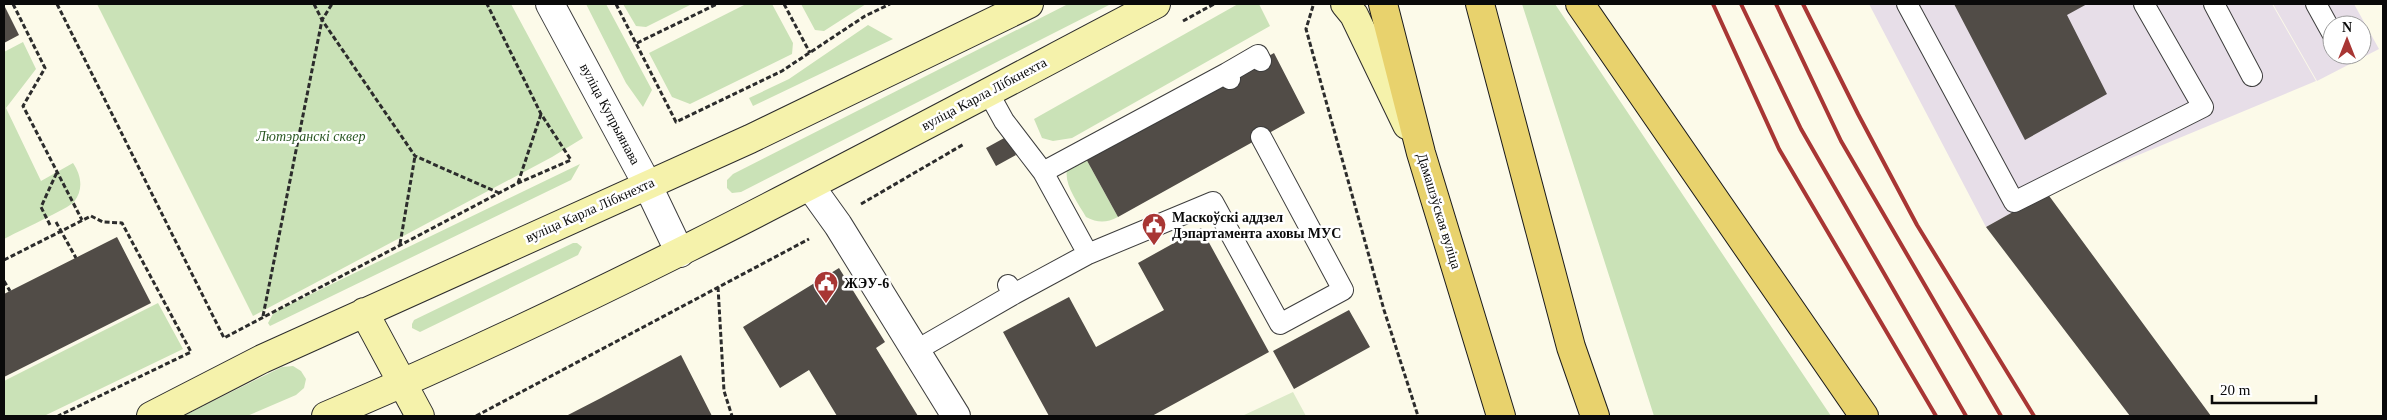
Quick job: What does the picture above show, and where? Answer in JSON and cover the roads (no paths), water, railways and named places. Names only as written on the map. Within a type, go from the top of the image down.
[{"type":"main road","name":"вуліца Карла Лібкнехта","points":[[151,416],[262,359],[750,139],[1030,4]]},
{"type":"main road","name":"вуліца Карла Лібкнехта","points":[[326,416],[403,384],[680,253],[1156,4]]},
{"type":"main road","points":[[1346,4],[1354,15],[1421,153]]},
{"type":"main road","name":"Дамашэўская вуліца","points":[[1383,4],[1421,153],[1501,416]]},
{"type":"main road","points":[[1480,4],[1571,347],[1595,416]]},
{"type":"main road","points":[[1580,4],[1864,416]]},
{"type":"main road","points":[[364,312],[420,416]]},
{"type":"street","name":"вуліца Купрыянава","points":[[550,4],[648,184],[680,253]]},
{"type":"street","points":[[810,186],[838,225],[956,416]]},
{"type":"lane","points":[[1907,4],[2014,202],[2203,107],[2144,4]]},
{"type":"lane","points":[[2214,4],[2252,76]]},
{"type":"lane","points":[[2316,4],[2322,15]]},
{"type":"lane","points":[[988,92],[1004,121],[1043,172],[1088,254]]},
{"type":"lane","points":[[1043,172],[1173,105]]},
{"type":"lane","points":[[915,351],[1011,290],[1088,254],[1213,202],[1280,324],[1343,290],[1261,137]]},
{"type":"railway","points":[[1713,4],[1779,149],[1936,416]]},
{"type":"railway","points":[[1741,4],[1801,129],[1966,416]]},
{"type":"railway","points":[[1776,4],[1841,141],[2001,416]]},
{"type":"railway","points":[[1803,4],[1858,114],[1917,225],[2034,416]]},
{"type":"place","name":"Маскоўскі аддзел Дэпартамента аховы МУС","points":[[1154,246]]},
{"type":"place","name":"ЖЭУ-6","points":[[826,304]]},
{"type":"park label","name":"Лютэранскі сквер","points":[[311,136]]}]
